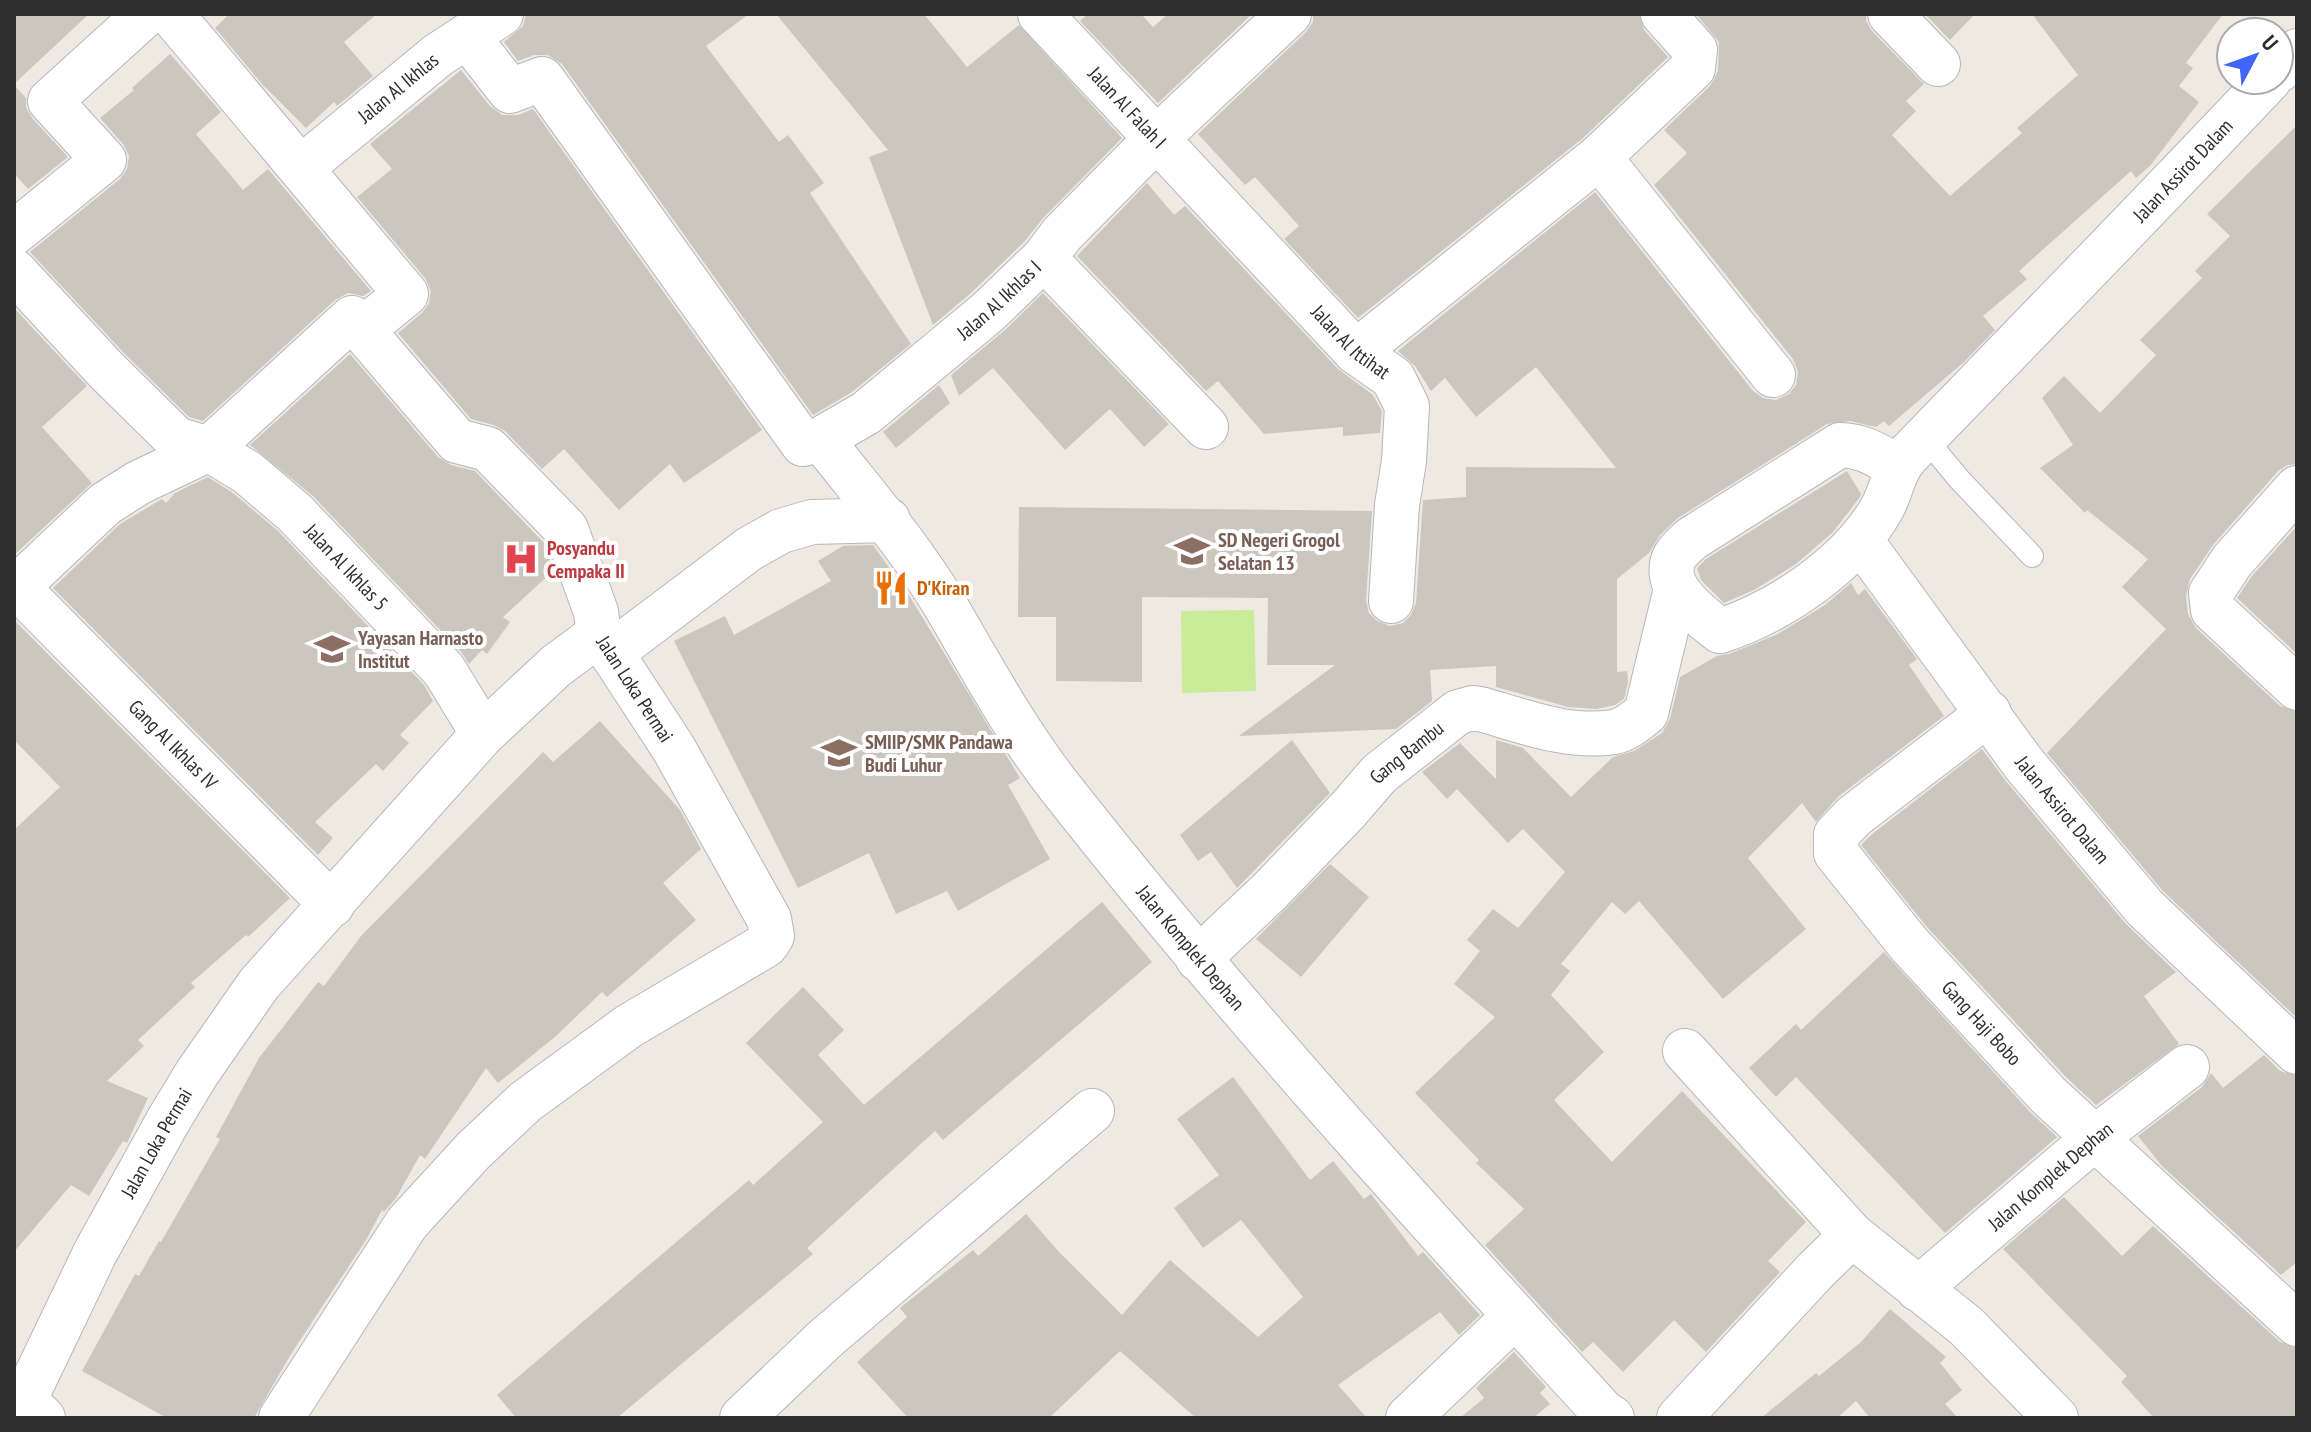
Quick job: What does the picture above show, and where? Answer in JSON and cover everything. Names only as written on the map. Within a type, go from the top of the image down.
[{"type":"street","points":[[14,233],[104,160],[50,101],[146,14]]},
{"type":"street","points":[[171,14],[406,294],[362,330]]},
{"type":"street","name":"Jalan Al Falah I","points":[[1040,14],[1157,138],[1289,14]]},
{"type":"street","points":[[1356,352],[1599,157],[1693,68],[1695,50],[1663,14]]},
{"type":"street","points":[[1890,14],[1938,64]]},
{"type":"street","points":[[484,25],[510,91],[542,79],[795,436],[803,444],[835,457]]},
{"type":"street","name":"Jalan Al Ikhlas","points":[[301,168],[438,55],[484,25]]},
{"type":"street","name":"Jalan Assirot Dalam","points":[[1676,589],[1720,631],[1748,622],[1793,595],[1861,541],[1883,507],[1911,452],[2254,96]]},
{"type":"street","name":"Jalan Al Ikhlas I","points":[[835,457],[866,413],[988,312],[1044,258],[1062,234],[1157,138]]},
{"type":"street","name":"Jalan Al Ittihat","points":[[1157,138],[1356,352],[1393,378],[1407,406],[1391,601]]},
{"type":"street","points":[[1599,157],[1773,375]]},
{"type":"street","points":[[1044,258],[1206,427]]},
{"type":"street","name":"Jalan Al Ikhlas 5","points":[[14,271],[106,370],[192,444],[248,473],[295,513],[444,670],[483,734]]},
{"type":"street","points":[[15,585],[105,504],[192,444],[352,318],[457,441],[488,449],[566,529],[602,633],[781,531],[812,522],[888,520]]},
{"type":"street","points":[[1676,589],[1671,566],[1677,553],[1691,539],[1840,445],[1855,445],[1871,451],[1911,452]]},
{"type":"street","name":"Jalan Komplek Dephan","points":[[835,457],[888,520],[1056,783],[1198,959],[1515,1316],[1612,1418]]},
{"type":"street","points":[[2297,488],[2232,561],[2211,593],[2213,610],[2297,688]]},
{"type":"street","name":"Jalan Assirot Dalam","points":[[1861,541],[2024,764],[2145,908],[2297,1052]]},
{"type":"street","name":"Gang Al Ikhlas IV","points":[[15,585],[332,905]]},
{"type":"street","name":"Gang Bambu","points":[[1198,959],[1279,881],[1379,774],[1458,712],[1473,708],[1568,732],[1616,732],[1636,722],[1646,713],[1676,589]]},
{"type":"street","name":"Jalan Loka Permai","points":[[24,1400],[95,1253],[197,1073],[259,984],[483,734],[556,666],[602,633],[674,749],[769,919],[772,936],[766,945],[629,1026],[525,1102],[473,1151],[407,1223],[281,1418]]},
{"type":"street","name":"Gang Haji Bobo","points":[[1989,713],[1854,816],[1836,835],[1836,853],[1908,943],[2048,1095],[2297,1324]]},
{"type":"street","points":[[1685,1051],[1852,1235],[1966,1326],[2056,1418]]},
{"type":"street","name":"Jalan Komplek Dephan","points":[[1918,1289],[2095,1138],[2187,1067]]},
{"type":"street","points":[[742,1418],[825,1339],[1092,1111]]},
{"type":"street","points":[[1679,1418],[1852,1235]]},
{"type":"street","points":[[1408,1418],[1515,1316]]},
{"type":"lane","points":[[1911,452],[1959,479],[2032,556]]},
{"type":"green space","points":[[1254,610],[1256,691],[1182,693],[1181,611]]},
{"type":"building","points":[[14,14],[89,14],[14,84]]},
{"type":"building","points":[[229,14],[377,14],[344,42],[373,76],[337,106],[334,102],[306,128],[263,85],[215,28]]},
{"type":"building","points":[[526,14],[749,14],[706,46],[779,142],[788,135],[824,183],[810,193],[911,344],[852,392],[813,415],[562,64],[548,55],[534,55],[518,61],[504,42],[523,26]]},
{"type":"building","points":[[776,14],[924,14],[967,67],[1019,25],[1122,138],[1044,217],[1025,241],[933,325],[869,157],[888,150]]},
{"type":"building","points":[[1088,14],[1141,14],[1153,27],[1168,14],[1252,14],[1158,103],[1080,21]]},
{"type":"building","points":[[1313,14],[1639,14],[1644,30],[1668,57],[1583,138],[1358,318],[1284,239],[1299,226],[1255,177],[1245,185],[1198,134],[1306,32],[1313,22]]},
{"type":"building","points":[[1696,14],[1866,14],[1872,31],[1924,84],[1906,101],[1916,111],[1892,135],[1950,196],[2022,133],[2017,128],[2078,75],[2032,14],[2223,14],[2215,16],[2215,25],[2186,63],[2193,68],[2179,86],[2199,102],[2150,166],[2136,178],[2131,171],[2019,271],[2027,279],[1983,316],[1995,330],[1964,362],[1889,426],[1884,421],[1876,427],[1850,421],[1827,424],[1678,518],[1660,535],[1649,553],[1617,579],[1617,672],[1627,671],[1628,682],[1624,699],[1615,705],[1597,709],[1568,707],[1496,687],[1496,666],[1430,670],[1432,701],[1396,729],[1239,736],[1335,665],[1267,665],[1268,598],[1142,597],[1142,682],[1056,681],[1056,617],[1018,617],[1019,507],[1372,511],[1366,600],[1369,613],[1377,621],[1390,626],[1403,623],[1416,603],[1423,500],[1466,497],[1466,467],[1616,468],[1536,367],[1476,417],[1445,378],[1431,391],[1415,366],[1398,351],[1595,192],[1753,391],[1763,398],[1776,400],[1789,394],[1796,385],[1798,372],[1793,359],[1654,185],[1687,153],[1664,130],[1710,86],[1718,71],[1719,42]]},
{"type":"building","points":[[1925,14],[1975,14],[1950,40]]},
{"type":"building","points":[[170,54],[221,112],[196,134],[243,190],[268,169],[371,291],[363,296],[348,293],[335,300],[203,421],[189,417],[30,252],[120,179],[127,169],[129,156],[123,144],[100,118]]},
{"type":"building","points":[[461,70],[490,106],[502,115],[518,115],[533,109],[762,430],[684,483],[670,464],[619,510],[564,449],[542,469],[505,431],[471,419],[398,333],[422,313],[429,303],[431,291],[425,278],[357,197],[392,169],[370,144]]},
{"type":"building","points":[[14,85],[26,98],[26,107],[32,118],[68,157],[28,189],[14,173]]},
{"type":"building","points":[[2297,125],[2297,464],[2278,471],[2213,545],[2190,579],[2186,596],[2188,614],[2196,628],[2280,706],[2297,712],[2297,1018],[2163,891],[2047,753],[2166,629],[2122,587],[2148,559],[2087,510],[2085,513],[2040,468],[2073,445],[2042,398],[2064,376],[2100,413],[2156,355],[2140,340],[2202,278],[2195,271],[2230,236],[2207,214]]},
{"type":"building","points":[[1147,183],[1174,215],[1185,206],[1338,369],[1373,395],[1382,411],[1380,433],[1343,436],[1343,427],[1264,434],[1218,381],[1206,391],[1077,256]]},
{"type":"building","points":[[1043,293],[1169,424],[1144,447],[1110,409],[1065,450],[993,368],[959,396],[951,375]]},
{"type":"building","points":[[14,308],[87,386],[42,427],[92,483],[14,555]]},
{"type":"building","points":[[350,354],[438,457],[451,465],[475,471],[544,543],[554,570],[503,617],[510,622],[487,654],[482,650],[469,664],[313,496],[250,445]]},
{"type":"building","points":[[939,385],[950,403],[896,448],[883,432]]},
{"type":"building","points":[[1847,471],[1860,497],[1833,532],[1796,564],[1754,590],[1724,603],[1701,580],[1697,568],[1706,559]]},
{"type":"building","points":[[208,477],[233,493],[278,531],[424,685],[433,701],[400,735],[409,743],[383,771],[376,764],[315,822],[333,838],[318,855],[53,588],[120,524],[162,499],[166,503],[175,493]]},
{"type":"building","points":[[2297,526],[2297,654],[2237,598],[2252,576]]},
{"type":"building","points":[[873,545],[910,597],[1020,778],[1008,785],[1050,859],[958,911],[947,891],[896,914],[869,853],[798,888],[674,641],[725,616],[734,635],[831,581],[818,561],[843,546]]},
{"type":"building","points":[[1851,583],[1858,595],[1865,589],[1917,659],[1909,665],[1944,716],[1839,796],[1816,822],[1802,803],[1748,858],[1806,929],[1723,999],[1639,901],[1625,914],[1612,902],[1561,964],[1570,971],[1551,995],[1604,1052],[1554,1100],[1612,1162],[1682,1091],[1806,1222],[1768,1261],[1780,1272],[1706,1352],[1674,1320],[1623,1372],[1593,1342],[1582,1352],[1485,1245],[1524,1209],[1476,1163],[1479,1160],[1415,1093],[1495,1017],[1454,984],[1480,951],[1467,940],[1493,909],[1518,928],[1565,872],[1523,829],[1508,843],[1457,789],[1447,799],[1422,772],[1460,743],[1496,779],[1496,740],[1523,748],[1571,797],[1613,757],[1634,751],[1662,733],[1670,719],[1680,677],[1717,656],[1778,634],[1825,605]]},
{"type":"building","points":[[14,620],[290,898],[191,983],[195,987],[138,1040],[144,1046],[107,1081],[148,1098],[127,1143],[123,1141],[89,1196],[71,1185],[14,1252],[14,830],[60,787],[14,740]]},
{"type":"building","points":[[600,721],[680,810],[701,849],[663,883],[696,920],[607,997],[602,992],[556,1036],[498,1083],[486,1068],[425,1159],[420,1155],[396,1198],[384,1212],[382,1210],[254,1418],[167,1418],[82,1371],[135,1274],[139,1276],[161,1242],[220,1139],[216,1137],[259,1058],[318,982],[324,986],[361,936],[543,752],[553,762]]},
{"type":"building","points":[[1292,740],[1330,793],[1237,888],[1211,852],[1198,861],[1180,835]]},
{"type":"building","points":[[1982,749],[2126,924],[2176,972],[2144,996],[2179,1044],[2096,1105],[2066,1077],[1927,927],[1861,845]]},
{"type":"building","points":[[1330,864],[1369,897],[1301,977],[1256,939]]},
{"type":"building","points":[[1102,902],[1152,962],[943,1140],[935,1131],[807,1248],[813,1254],[617,1418],[516,1418],[497,1395],[749,1180],[753,1185],[823,1122],[746,1043],[803,987],[844,1030],[818,1055],[864,1105]]},
{"type":"building","points":[[1884,952],[2030,1112],[2057,1137],[1945,1233],[1796,1077],[1776,1097],[1749,1068],[1796,1024],[1801,1030]]},
{"type":"building","points":[[2264,1055],[2280,1071],[2297,1076],[2297,1262],[2281,1275],[2162,1166],[2138,1136],[2202,1087],[2211,1073],[2223,1088]]},
{"type":"building","points":[[1233,1077],[1310,1180],[1333,1161],[1364,1199],[1371,1194],[1418,1256],[1423,1252],[1480,1315],[1459,1335],[1440,1312],[1338,1385],[1367,1418],[1196,1418],[1120,1351],[1049,1418],[908,1418],[857,1362],[907,1317],[900,1308],[973,1250],[978,1256],[1026,1214],[1122,1315],[1170,1260],[1258,1337],[1303,1297],[1241,1220],[1203,1248],[1174,1208],[1219,1175],[1177,1119]]},
{"type":"building","points":[[2064,1197],[2122,1256],[2153,1226],[2280,1342],[2297,1348],[2297,1418],[2154,1418],[2121,1382],[2127,1376],[2003,1249]]},
{"type":"building","points":[[1890,1309],[1946,1357],[1940,1363],[1962,1390],[1945,1404],[1958,1418],[1870,1418],[1856,1401],[1837,1418],[1761,1418],[1816,1373],[1819,1376],[1861,1342]]},
{"type":"building","points":[[1514,1352],[1546,1387],[1540,1393],[1550,1404],[1533,1418],[1460,1418],[1484,1398],[1476,1388]]},
{"type":"place","name":"SD Negeri Grogol Selatan 13","points":[[1192,551]]},
{"type":"place","name":"Posyandu Cempaka II","points":[[521,559]]},
{"type":"place","name":"D'Kiran","points":[[891,588]]},
{"type":"place","name":"Yayasan Harnasto Institut","points":[[332,649]]},
{"type":"place","name":"SMIIP/SMK Pandawa Budi Luhur","points":[[839,753]]}]
